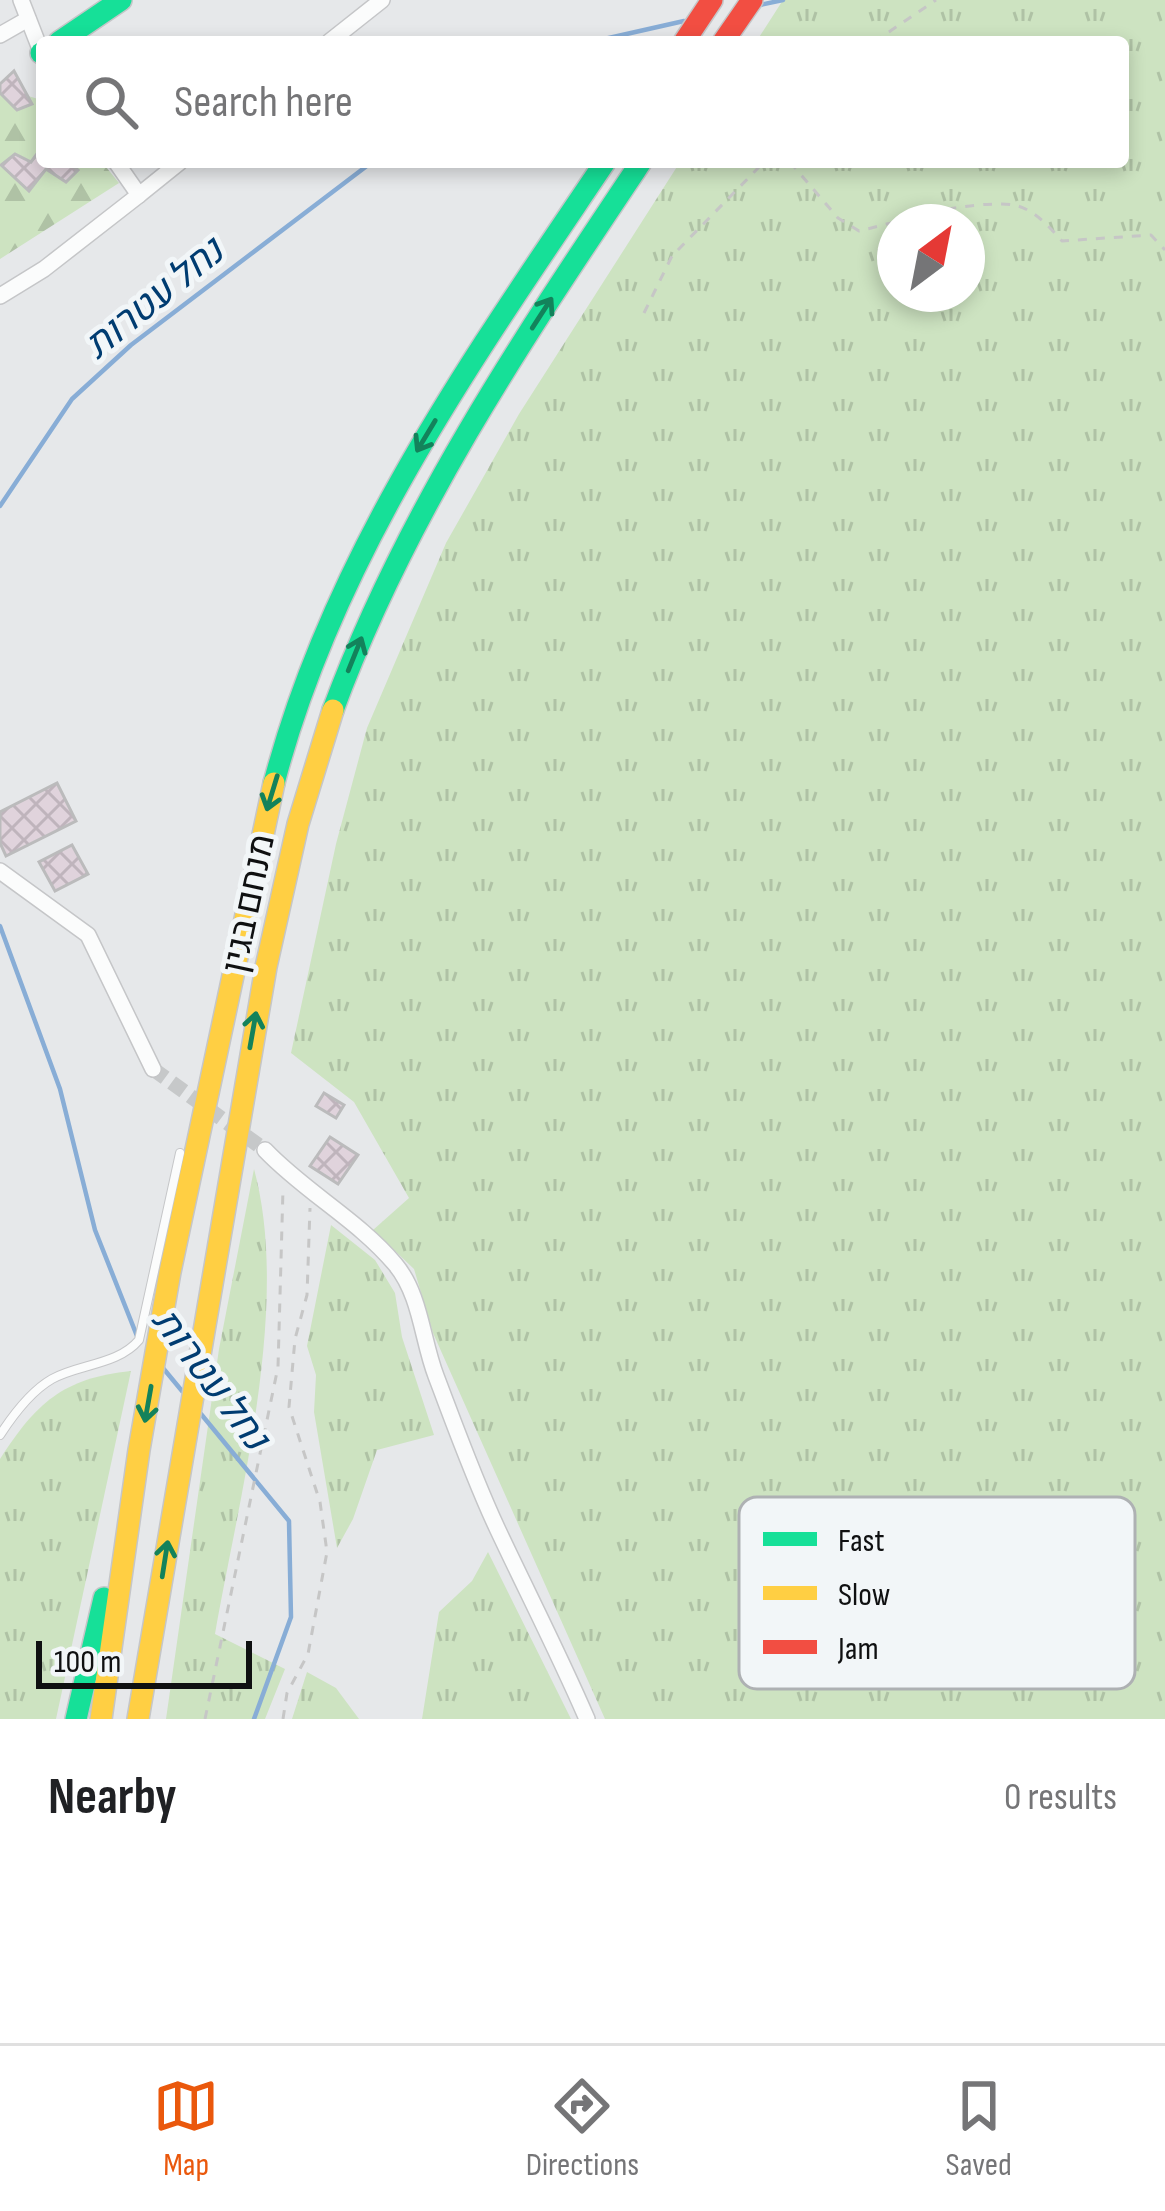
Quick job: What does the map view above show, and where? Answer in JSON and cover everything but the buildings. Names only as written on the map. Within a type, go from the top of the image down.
[{"type":"main road","points":[[67,36],[121,0]]},
{"type":"main road","points":[[689,36],[712,0]]},
{"type":"main road","points":[[727,36],[752,0]]},
{"type":"main road","name":"מנחם בגין","points":[[101,1719],[140,1448],[199,1124],[260,833],[316,655],[418,448],[600,168]]},
{"type":"main road","name":"מנחם בגין","points":[[141,1719],[263,975],[295,835],[326,729],[392,566],[450,459],[637,168]]},
{"type":"main road","points":[[76,1719],[140,1448]]},
{"type":"street","points":[[21,0],[36,38]]},
{"type":"street","points":[[337,36],[382,0]]},
{"type":"street","points":[[0,35],[28,19]]},
{"type":"street","points":[[120,168],[139,195]]},
{"type":"street","points":[[0,296],[44,268],[173,168]]},
{"type":"street","points":[[0,871],[88,935],[153,1069]]},
{"type":"street","points":[[265,1150],[397,1265],[415,1300],[435,1373],[496,1527],[587,1719]]},
{"type":"lane","points":[[0,1435],[50,1380],[119,1355],[139,1340],[183,1138]]},
{"type":"path","points":[[883,36],[936,0]]},
{"type":"path","points":[[644,313],[672,256],[758,168]]},
{"type":"path","points":[[795,168],[838,218],[859,230],[877,226]]},
{"type":"path","points":[[985,207],[1015,205],[1042,219],[1062,242],[1151,235],[1165,250]]},
{"type":"path","points":[[205,1719],[278,1366],[281,1198],[286,1172]]},
{"type":"path","points":[[283,1719],[286,1693],[308,1654],[327,1552],[320,1502],[289,1407],[295,1339],[307,1295],[310,1189]]},
{"type":"green space","points":[[783,0],[1165,0],[1165,1719],[605,1719],[433,1333],[414,1269],[373,1230],[409,1198],[354,1102],[291,1053],[336,844],[367,728],[446,543],[519,414],[676,168],[1129,168],[1129,36],[760,36]]},
{"type":"green space","points":[[0,88],[36,98],[36,168],[107,168],[119,183],[0,259]]},
{"type":"green space","points":[[254,1169],[264,1222],[264,1340],[248,1462],[215,1634],[285,1669],[265,1719],[166,1719],[219,1349]]},
{"type":"green space","points":[[331,1225],[375,1260],[395,1293],[402,1337],[434,1435],[377,1450],[353,1519],[337,1548],[314,1412],[316,1375],[307,1346]]},
{"type":"green space","points":[[131,1371],[56,1719],[0,1719],[0,1459],[39,1408],[54,1397],[87,1380]]},
{"type":"green space","points":[[488,1552],[571,1719],[422,1719],[439,1612],[472,1581]]},
{"type":"green space","points":[[307,1672],[336,1688],[359,1719],[292,1719]]},
{"type":"waterway","name":"נחל עטרות","points":[[760,5],[783,0]]},
{"type":"waterway","name":"נחל עטרות","points":[[618,36],[684,21]]},
{"type":"waterway","name":"נחל עטרות","points":[[0,506],[72,399],[131,345],[364,168]]},
{"type":"waterway","name":"נחל עטרות","points":[[0,926],[60,1089],[95,1230],[137,1336]]},
{"type":"waterway","name":"נחל עטרות","points":[[163,1368],[182,1391]]},
{"type":"waterway","name":"נחל עטרות","points":[[201,1414],[289,1521],[291,1617],[254,1719]]},
{"type":"tunnel","points":[[153,1069],[265,1150]]},
{"type":"traffic: fast","points":[[68,36],[121,0]]},
{"type":"traffic: fast","points":[[274,783],[300,698],[371,537],[459,384],[601,168]]},
{"type":"traffic: fast","points":[[333,710],[395,565],[470,427],[637,168]]},
{"type":"traffic: fast","points":[[76,1719],[104,1598]]},
{"type":"traffic: slow","points":[[138,1719],[266,967],[298,824],[333,710]]},
{"type":"traffic: slow","points":[[101,1719],[170,1272],[274,783]]},
{"type":"traffic: jam","points":[[688,36],[712,0]]},
{"type":"traffic: jam","points":[[727,36],[752,0]]}]
